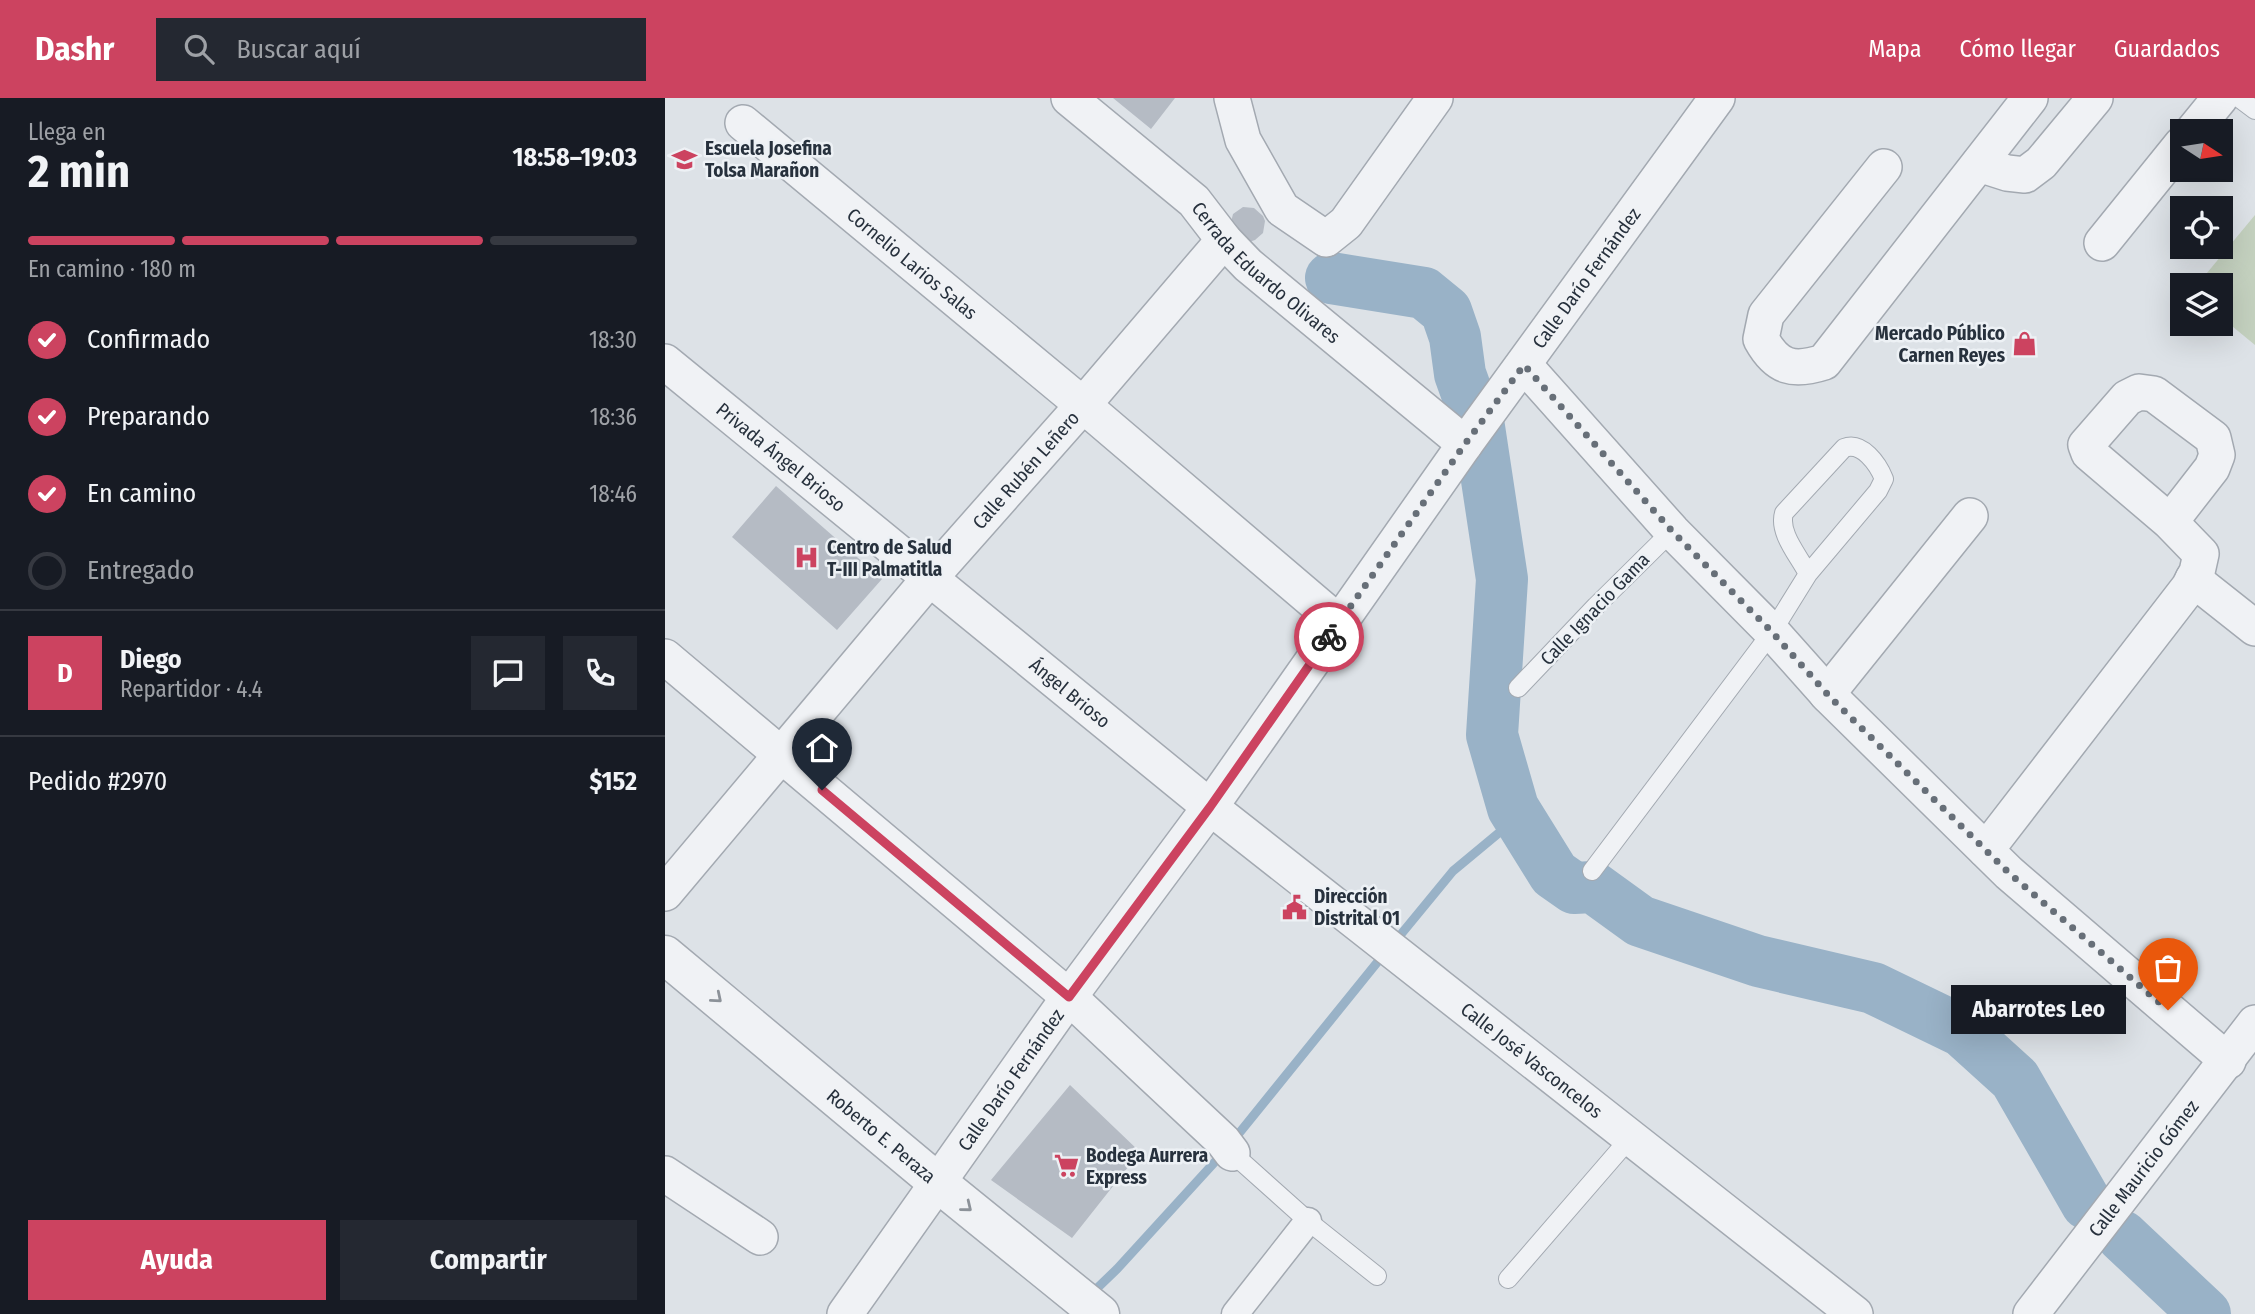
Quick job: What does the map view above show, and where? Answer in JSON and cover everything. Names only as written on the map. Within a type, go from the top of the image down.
[{"type":"street","name":"Cerrada Eduardo Olivares","points":[[1069,98],[1194,201],[1224,240],[1248,265],[1465,444]]},
{"type":"street","points":[[1231,98],[1243,140],[1282,209],[1326,239],[1346,223],[1435,98]]},
{"type":"street","name":"Calle Darío Fernández","points":[[845,1314],[1069,997],[1210,807],[1465,444],[1717,98]]},
{"type":"street","points":[[1884,167],[1766,315],[1761,340],[1770,355],[1781,364],[1807,367],[1824,362],[2030,98]]},
{"type":"street","points":[[1979,163],[2007,173],[2025,175],[2041,163],[2095,98]]},
{"type":"street","points":[[2203,119],[2220,98]]},
{"type":"street","name":"Cornelio Larios Salas","points":[[743,123],[1083,405],[1339,624]]},
{"type":"street","points":[[2102,243],[2170,159]]},
{"type":"street","name":"Calle Rubén Leñero","points":[[665,893],[929,579],[1224,240]]},
{"type":"street","name":"Privada Ángel Brioso","points":[[665,362],[929,579]]},
{"type":"street","points":[[1516,375],[1772,632],[1827,694],[1986,850],[2228,1061]]},
{"type":"street","points":[[1827,694],[1970,516]]},
{"type":"street","points":[[1986,850],[2193,579],[2201,554],[2170,522]]},
{"type":"street","name":"Ángel Brioso","points":[[929,579],[1210,807]]},
{"type":"street","points":[[2193,579],[2255,628]]},
{"type":"street","points":[[665,657],[1069,997],[1228,1147]]},
{"type":"street","name":"Calle José Vasconcelos","points":[[1210,807],[1855,1314]]},
{"type":"street","name":"Roberto E. Peraza","points":[[665,955],[1086,1303]]},
{"type":"street","name":"Calle Mauricio Gómez","points":[[2031,1314],[2255,1023]]},
{"type":"street","points":[[665,1174],[760,1237]]},
{"type":"street","points":[[1235,1314],[1308,1221]]},
{"type":"lane","points":[[2239,98],[2255,110]]},
{"type":"lane","points":[[1592,871],[1772,632],[1808,574],[1878,491],[1884,479],[1881,471],[1860,447],[1852,445],[1845,448],[1784,513],[1781,522],[1784,530],[1808,574]]},
{"type":"lane","name":"Calle Ignacio Gama","points":[[1518,688],[1672,531]]},
{"type":"lane","points":[[1508,1279],[1630,1138]]},
{"type":"lane","points":[[1228,1147],[1308,1221],[1377,1276]]},
{"type":"green space","points":[[2255,215],[2255,345],[2233,327],[2233,273],[2207,273],[2219,259],[2233,259],[2233,242]]},
{"type":"building","points":[[1113,98],[1175,98],[1151,129]]},
{"type":"building","points":[[1243,207],[1254,208],[1265,221],[1263,233],[1249,242],[1230,226],[1233,214]]},
{"type":"building","name":"Centro de Salud T-III Palmatitla","points":[[776,486],[882,579],[837,630],[732,537]]},
{"type":"building","name":"Bodega Aurrera Express","points":[[1070,1085],[1140,1152],[1072,1238],[991,1180]]},
{"type":"waterway","points":[[1331,278],[1424,293],[1446,311],[1455,337],[1460,374],[1479,427],[1502,579],[1492,735],[1513,808],[1554,874],[1574,888],[1593,887],[1640,921],[1758,961],[1873,988],[1962,1031],[2015,1079],[2087,1204]]},
{"type":"waterway","points":[[1393,944],[1453,871],[1518,817]]},
{"type":"waterway","points":[[1232,1142],[1384,954]]},
{"type":"waterway","points":[[1089,1296],[1223,1153]]},
{"type":"waterway","points":[[2122,1236],[2205,1314]]},
{"type":"way so far","points":[[1329,637],[1524,365],[1672,531],[1772,632],[1830,697],[2009,873],[2168,1010]]},
{"type":"place","name":"Escuela Josefina Tolsa Marañon","points":[[685,159]]},
{"type":"place","name":"Mercado Público Carnen Reyes","points":[[2025,344]]},
{"type":"place","name":"Centro de Salud T-III Palmatitla","points":[[807,558]]},
{"type":"place","name":"Dirección Distrital 01","points":[[1294,907]]},
{"type":"place","name":"Abarrotes Leo","points":[[2168,1010]]},
{"type":"place","name":"Bodega Aurrera Express","points":[[1066,1166]]},
{"type":"route","points":[[822,790],[1069,997],[1210,807],[1329,637]]}]
